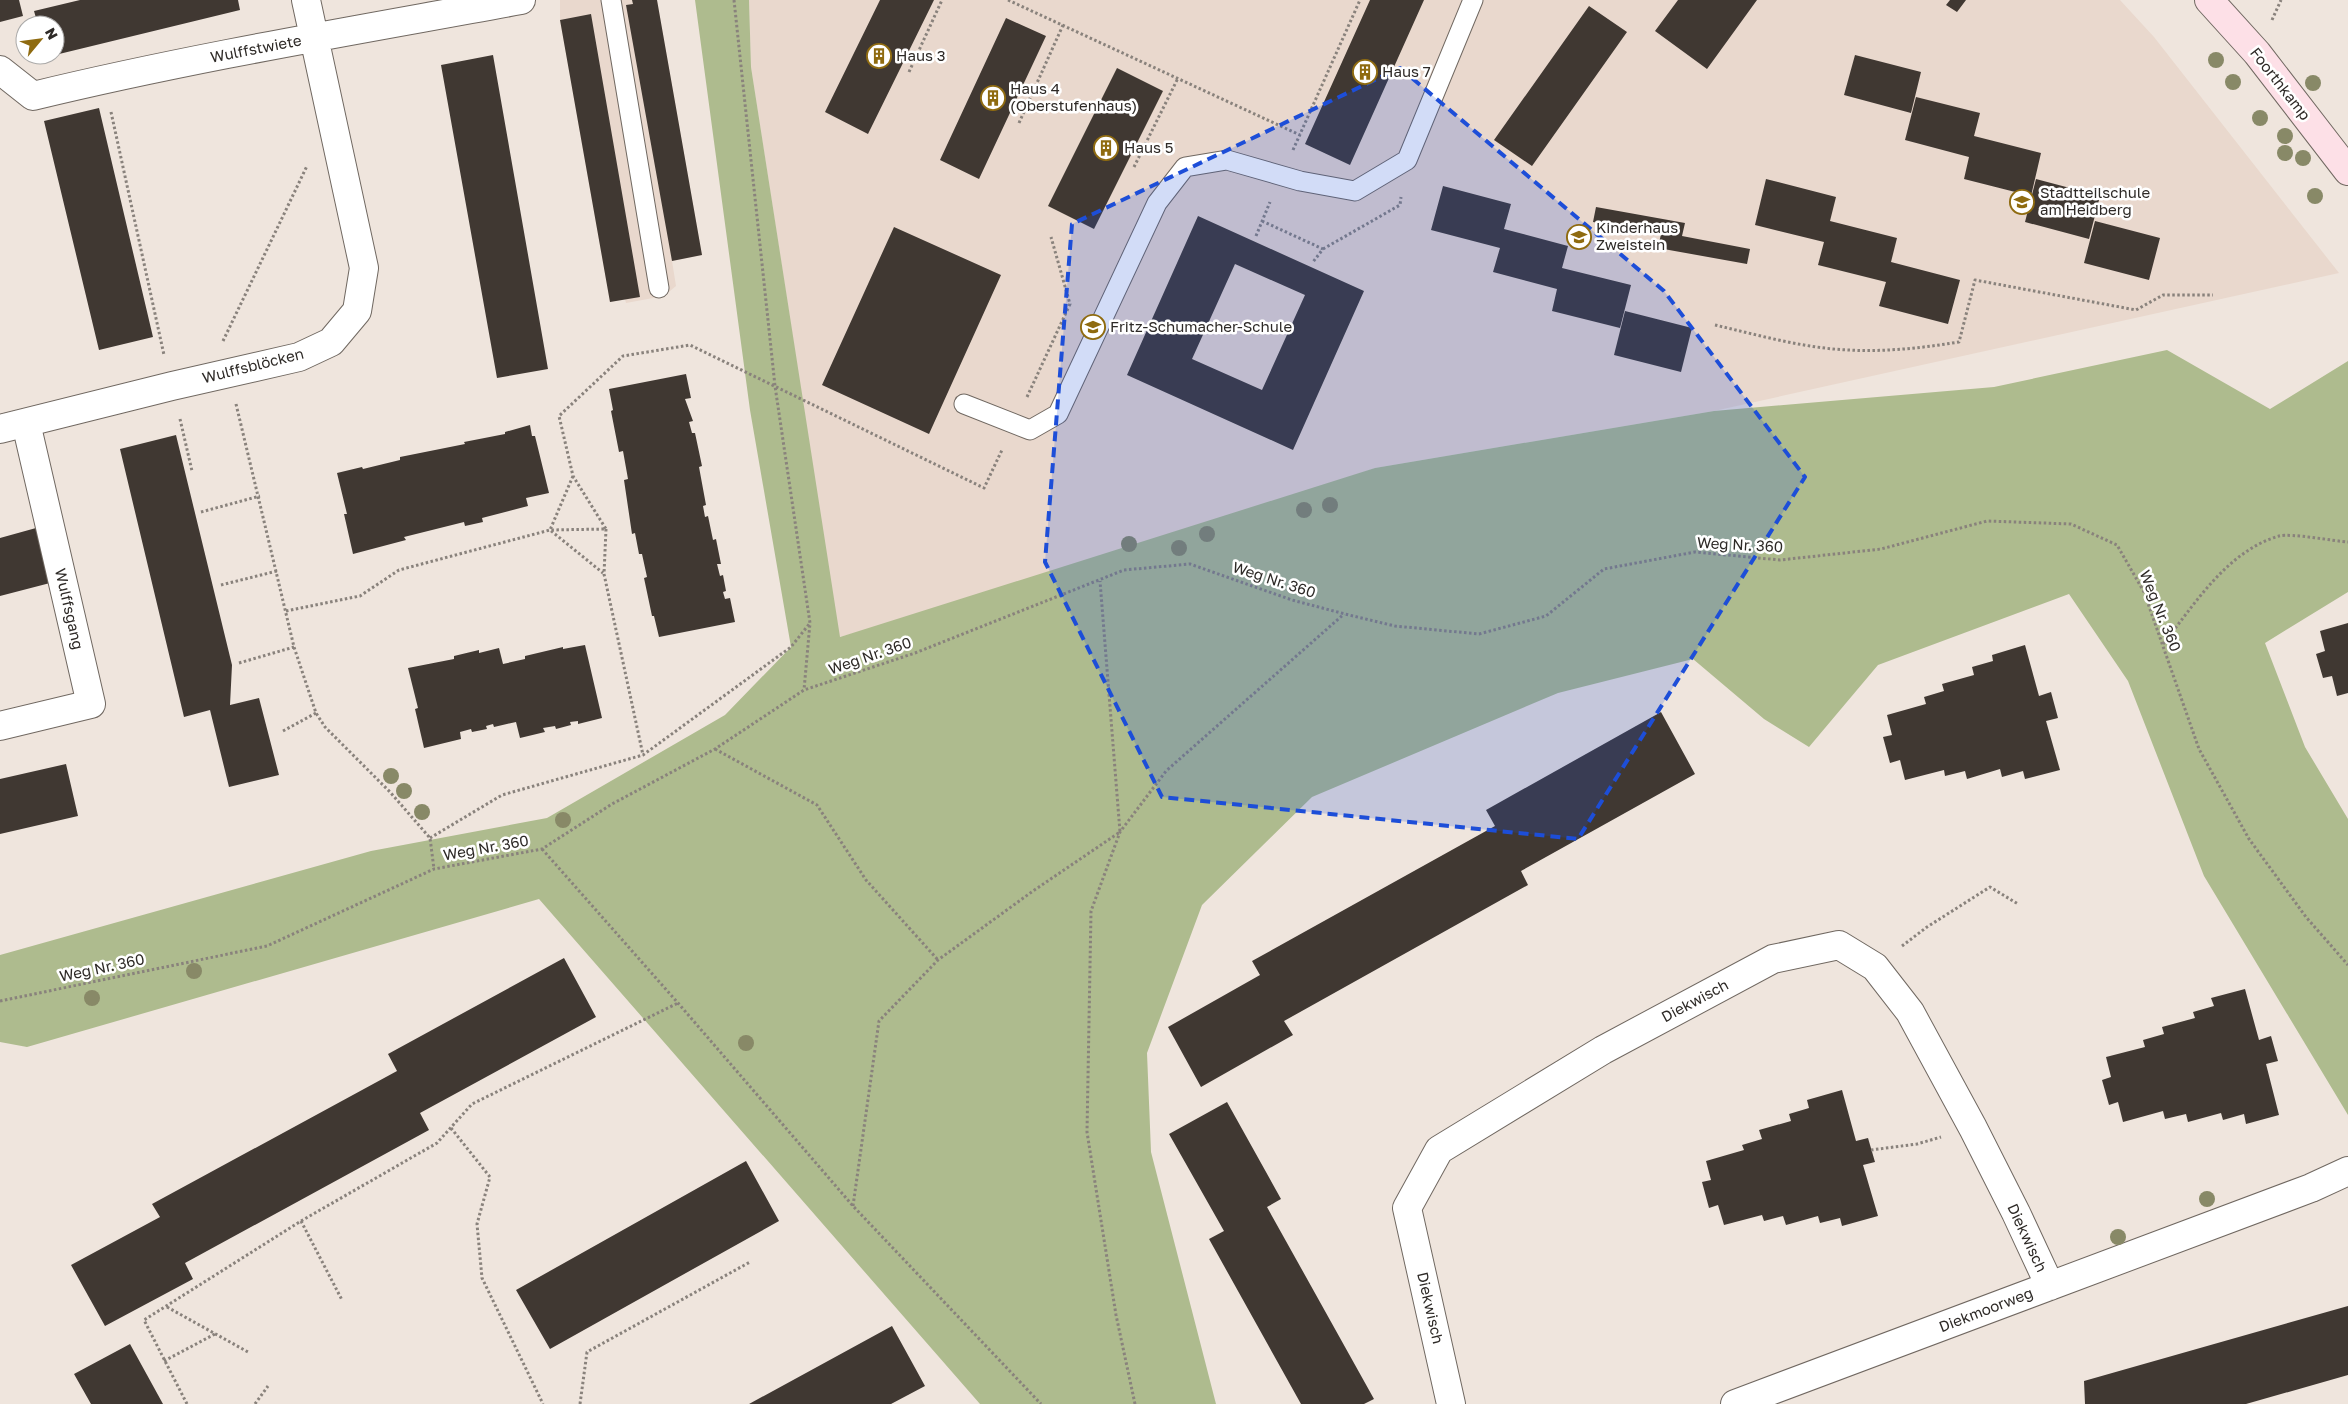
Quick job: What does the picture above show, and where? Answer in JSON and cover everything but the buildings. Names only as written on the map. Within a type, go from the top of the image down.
[{"type":"street","name":"Wulffsblöcken","points":[[0,429],[172,386],[299,357],[331,342],[357,311],[364,268],[306,0]]},
{"type":"street","name":"Wulffstwiete","points":[[0,70],[33,96],[104,79],[314,37],[521,0]]},
{"type":"street","name":"Foorthkamp","points":[[2209,0],[2257,54],[2348,171]]},
{"type":"street","name":"Wulffsgang","points":[[0,726],[91,704],[26,423]]},
{"type":"street","name":"Diekwisch","points":[[1451,1404],[1407,1208],[1439,1150],[1603,1050],[1773,959],[1839,945],[1875,967],[1910,1012],[1982,1145],[2050,1286]]},
{"type":"street","name":"Diekmoorweg","points":[[1735,1404],[2311,1188],[2348,1171]]},
{"type":"lane","points":[[611,0],[659,288]]},
{"type":"lane","points":[[964,404],[1030,430],[1058,414],[1157,203],[1185,167],[1227,160],[1282,176],[1355,191],[1407,160],[1473,0]]},
{"type":"path","points":[[734,0],[775,386],[810,623],[804,690]]},
{"type":"path","points":[[909,72],[942,0]]},
{"type":"path","points":[[1008,0],[1300,135]]},
{"type":"path","points":[[1256,236],[1360,0]]},
{"type":"path","points":[[1019,123],[1063,26]]},
{"type":"path","points":[[1134,167],[1178,78]]},
{"type":"path","points":[[104,79],[164,355]]},
{"type":"path","points":[[331,115],[220,346],[260,496],[294,647],[316,713],[325,727],[390,792],[430,838],[434,869]]},
{"type":"path","points":[[1262,221],[1323,249],[1313,262]]},
{"type":"path","points":[[1715,325],[1788,342],[1847,350],[1913,350],[1959,342],[1975,280],[2136,310],[2163,296],[2213,295]]},
{"type":"path","points":[[644,755],[604,574],[606,529],[573,476],[559,416],[623,356],[690,345],[775,386]]},
{"type":"path","points":[[172,386],[192,471]]},
{"type":"path","points":[[550,530],[573,476]]},
{"type":"path","points":[[201,512],[260,496]]},
{"type":"path","name":"Weg Nr. 360","points":[[0,1001],[267,946],[434,869],[542,849],[612,804],[715,749],[804,690],[915,653],[1124,570],[1190,564],[1292,600],[1344,614],[1394,626],[1479,634],[1546,616],[1604,569],[1695,552],[1780,560],[1881,549],[1987,521],[2071,524],[2118,545],[2144,592],[2199,749],[2249,839],[2306,917],[2348,965]]},
{"type":"path","points":[[286,611],[360,596],[400,570],[550,530],[606,529]]},
{"type":"path","points":[[550,530],[604,574]]},
{"type":"path","points":[[2163,644],[2211,584],[2240,554],[2281,535],[2348,542]]},
{"type":"path","points":[[221,586],[277,571]]},
{"type":"path","points":[[1100,581],[1120,832]]},
{"type":"path","points":[[1135,1404],[1116,1315],[1087,1132],[1091,911],[1120,832],[1166,772],[1344,614]]},
{"type":"path","points":[[430,838],[502,795],[644,755],[791,647],[810,623]]},
{"type":"path","points":[[239,664],[294,647]]},
{"type":"path","points":[[283,731],[316,713]]},
{"type":"path","points":[[715,749],[817,804],[866,880],[938,960]]},
{"type":"path","points":[[853,1206],[879,1021],[938,960],[1033,891],[1120,832]]},
{"type":"path","points":[[542,849],[853,1206],[1041,1404]]},
{"type":"path","points":[[1927,927],[1990,888],[2018,904]]},
{"type":"path","points":[[187,1404],[144,1320],[301,1221],[437,1143],[472,1104],[678,1003]]},
{"type":"path","points":[[451,1128],[490,1177],[477,1224],[482,1278],[543,1404]]},
{"type":"path","points":[[1871,1150],[1917,1144]]},
{"type":"path","points":[[301,1221],[342,1300]]},
{"type":"path","points":[[580,1404],[587,1352],[750,1262]]},
{"type":"path","points":[[167,1307],[248,1352]]},
{"type":"path","points":[[164,1361],[216,1334]]},
{"type":"path","points":[[255,1404],[268,1386]]},
{"type":"highlighted area","points":[[1400,68],[1664,291],[1805,477],[1578,839],[1162,797],[1045,562],[1072,224]]},
{"type":"shaded area","points":[[560,0],[657,0],[702,255],[672,261],[676,286],[664,296],[626,303],[625,299],[610,302],[560,20]]},
{"type":"shaded area","points":[[749,0],[2120,0],[2154,37],[2339,273],[1714,411],[1375,468],[1054,582],[839,637],[751,67]]},
{"type":"green space","points":[[695,0],[749,0],[751,67],[840,637],[1375,468],[1714,411],[1994,387],[2167,350],[2270,409],[2348,361],[2348,592],[2265,643],[2305,747],[2348,819],[2348,1115],[2204,876],[2128,681],[2069,594],[1878,665],[1809,747],[1764,719],[1693,659],[1558,693],[1312,797],[1202,905],[1147,1053],[1151,1152],[1216,1404],[980,1404],[539,899],[27,1047],[0,1042],[0,955],[371,851],[547,818],[725,715],[791,647],[750,410]]},
{"type":"place","name":"Haus 3","points":[[879,56]]},
{"type":"place","name":"Haus 7","points":[[1365,72]]},
{"type":"place","name":"Haus 4 (Oberstufenhaus)","points":[[993,98]]},
{"type":"place","name":"Haus 5","points":[[1106,148]]},
{"type":"place","name":"Stadtteilschule am Heidberg","points":[[2022,202]]},
{"type":"place","name":"Kinderhaus Zweistein","points":[[1579,237]]},
{"type":"place","name":"Fritz-Schumacher-Schule","points":[[1093,327]]}]
